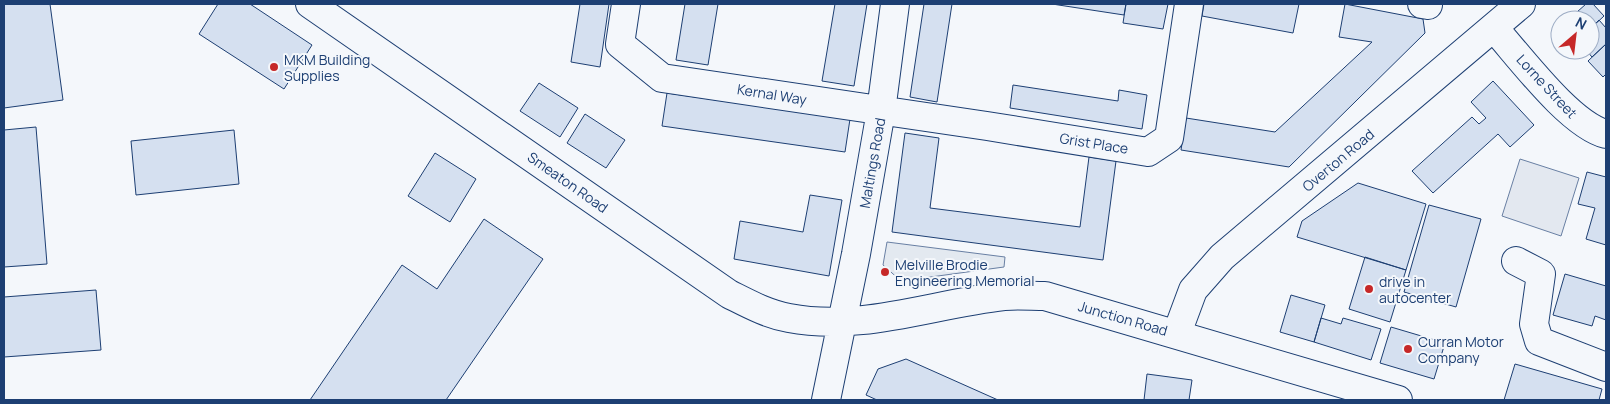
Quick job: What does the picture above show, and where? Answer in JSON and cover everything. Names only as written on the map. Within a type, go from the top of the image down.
[{"type":"street","name":"Smeaton Road","points":[[310,4],[729,294],[758,309],[790,318],[841,322]]},
{"type":"street","name":"Kernal Way","points":[[626,4],[620,44],[662,78],[881,111]]},
{"type":"street","name":"Maltings Road","points":[[826,400],[853,272],[881,111],[895,4]]},
{"type":"street","name":"Grist Place","points":[[881,111],[1148,152],[1169,138],[1189,4]]},
{"type":"street","name":"Overton Road","points":[[1177,334],[1193,290],[1222,257],[1521,4]]},
{"type":"street","name":"Lorne Street","points":[[1494,28],[1572,115],[1597,132],[1606,134]]},
{"type":"street","points":[[1516,261],[1541,274],[1534,324],[1539,340],[1606,367]]},
{"type":"street","name":"Junction Road","points":[[841,322],[901,315],[1004,296],[1045,296],[1398,400]]},
{"type":"shaded area","points":[[1520,159],[1579,178],[1561,236],[1502,216]]},
{"type":"shaded area","points":[[887,242],[1005,257],[1004,267],[901,281],[883,265]]},
{"type":"building","points":[[4,4],[50,4],[63,100],[4,108]]},
{"type":"building","name":"MKM Building Supplies","points":[[218,4],[250,4],[312,45],[284,89],[199,34]]},
{"type":"building","points":[[580,4],[609,4],[600,67],[571,62]]},
{"type":"building","points":[[685,4],[718,4],[708,65],[676,60]]},
{"type":"building","points":[[835,4],[867,4],[854,86],[822,81]]},
{"type":"building","points":[[924,4],[952,4],[937,102],[910,97]]},
{"type":"building","points":[[1052,4],[1126,4],[1124,15]]},
{"type":"building","points":[[1126,4],[1168,4],[1163,29],[1123,23]]},
{"type":"building","points":[[1204,4],[1299,4],[1293,33],[1202,16]]},
{"type":"building","points":[[1345,4],[1423,19],[1425,33],[1289,167],[1181,150],[1186,118],[1275,132],[1372,42],[1339,37]]},
{"type":"building","points":[[1586,4],[1593,4],[1598,10],[1579,10]]},
{"type":"building","points":[[1600,12],[1604,16],[1600,20]]},
{"type":"building","points":[[1600,21],[1606,28],[1606,44],[1600,50]]},
{"type":"building","points":[[1606,44],[1606,74],[1603,77],[1588,61],[1600,60],[1600,50]]},
{"type":"building","points":[[1493,81],[1534,125],[1510,147],[1498,134],[1433,193],[1412,171],[1472,117],[1479,124],[1486,118],[1471,102]]},
{"type":"building","points":[[539,83],[578,108],[560,137],[520,111]]},
{"type":"building","points":[[1013,85],[1118,101],[1119,90],[1147,95],[1142,129],[1010,108]]},
{"type":"building","points":[[667,93],[850,119],[845,152],[662,126]]},
{"type":"building","points":[[585,114],[625,140],[606,168],[567,143]]},
{"type":"building","points":[[36,127],[47,264],[4,267],[4,130]]},
{"type":"building","points":[[234,130],[239,184],[136,195],[131,141]]},
{"type":"building","points":[[905,133],[939,138],[930,208],[1080,227],[1089,157],[1116,161],[1103,260],[892,232]]},
{"type":"building","points":[[435,153],[476,179],[450,222],[408,196]]},
{"type":"building","points":[[1587,172],[1606,177],[1606,245],[1586,239],[1595,208],[1578,204]]},
{"type":"building","points":[[1358,183],[1426,204],[1406,270],[1297,237],[1302,221]]},
{"type":"building","points":[[810,195],[842,200],[829,276],[734,259],[740,221],[803,232]]},
{"type":"building","points":[[1429,205],[1481,219],[1456,307],[1404,292]]},
{"type":"building","points":[[484,219],[543,259],[446,400],[310,400],[402,265],[437,289]]},
{"type":"building","points":[[1365,257],[1406,270],[1390,322],[1349,309]]},
{"type":"building","points":[[1565,274],[1606,286],[1606,320],[1595,316],[1592,326],[1553,315]]},
{"type":"building","points":[[96,290],[101,350],[4,357],[4,297]]},
{"type":"building","points":[[1291,295],[1325,305],[1314,342],[1280,332]]},
{"type":"building","points":[[1321,318],[1341,324],[1343,318],[1381,329],[1371,360],[1314,342]]},
{"type":"building","points":[[1391,327],[1445,343],[1434,379],[1380,363]]},
{"type":"building","points":[[906,359],[998,400],[877,400],[866,395],[878,369]]},
{"type":"building","points":[[1515,364],[1602,389],[1599,400],[1504,400]]},
{"type":"building","points":[[1147,374],[1192,380],[1189,400],[1144,400]]},
{"type":"place","name":"MKM Building Supplies","points":[[274,67]]},
{"type":"place","name":"Melville Brodie Engineering Memorial","points":[[885,272]]},
{"type":"place","name":"drive in autocenter","points":[[1369,289]]},
{"type":"place","name":"Curran Motor Company","points":[[1408,349]]}]
